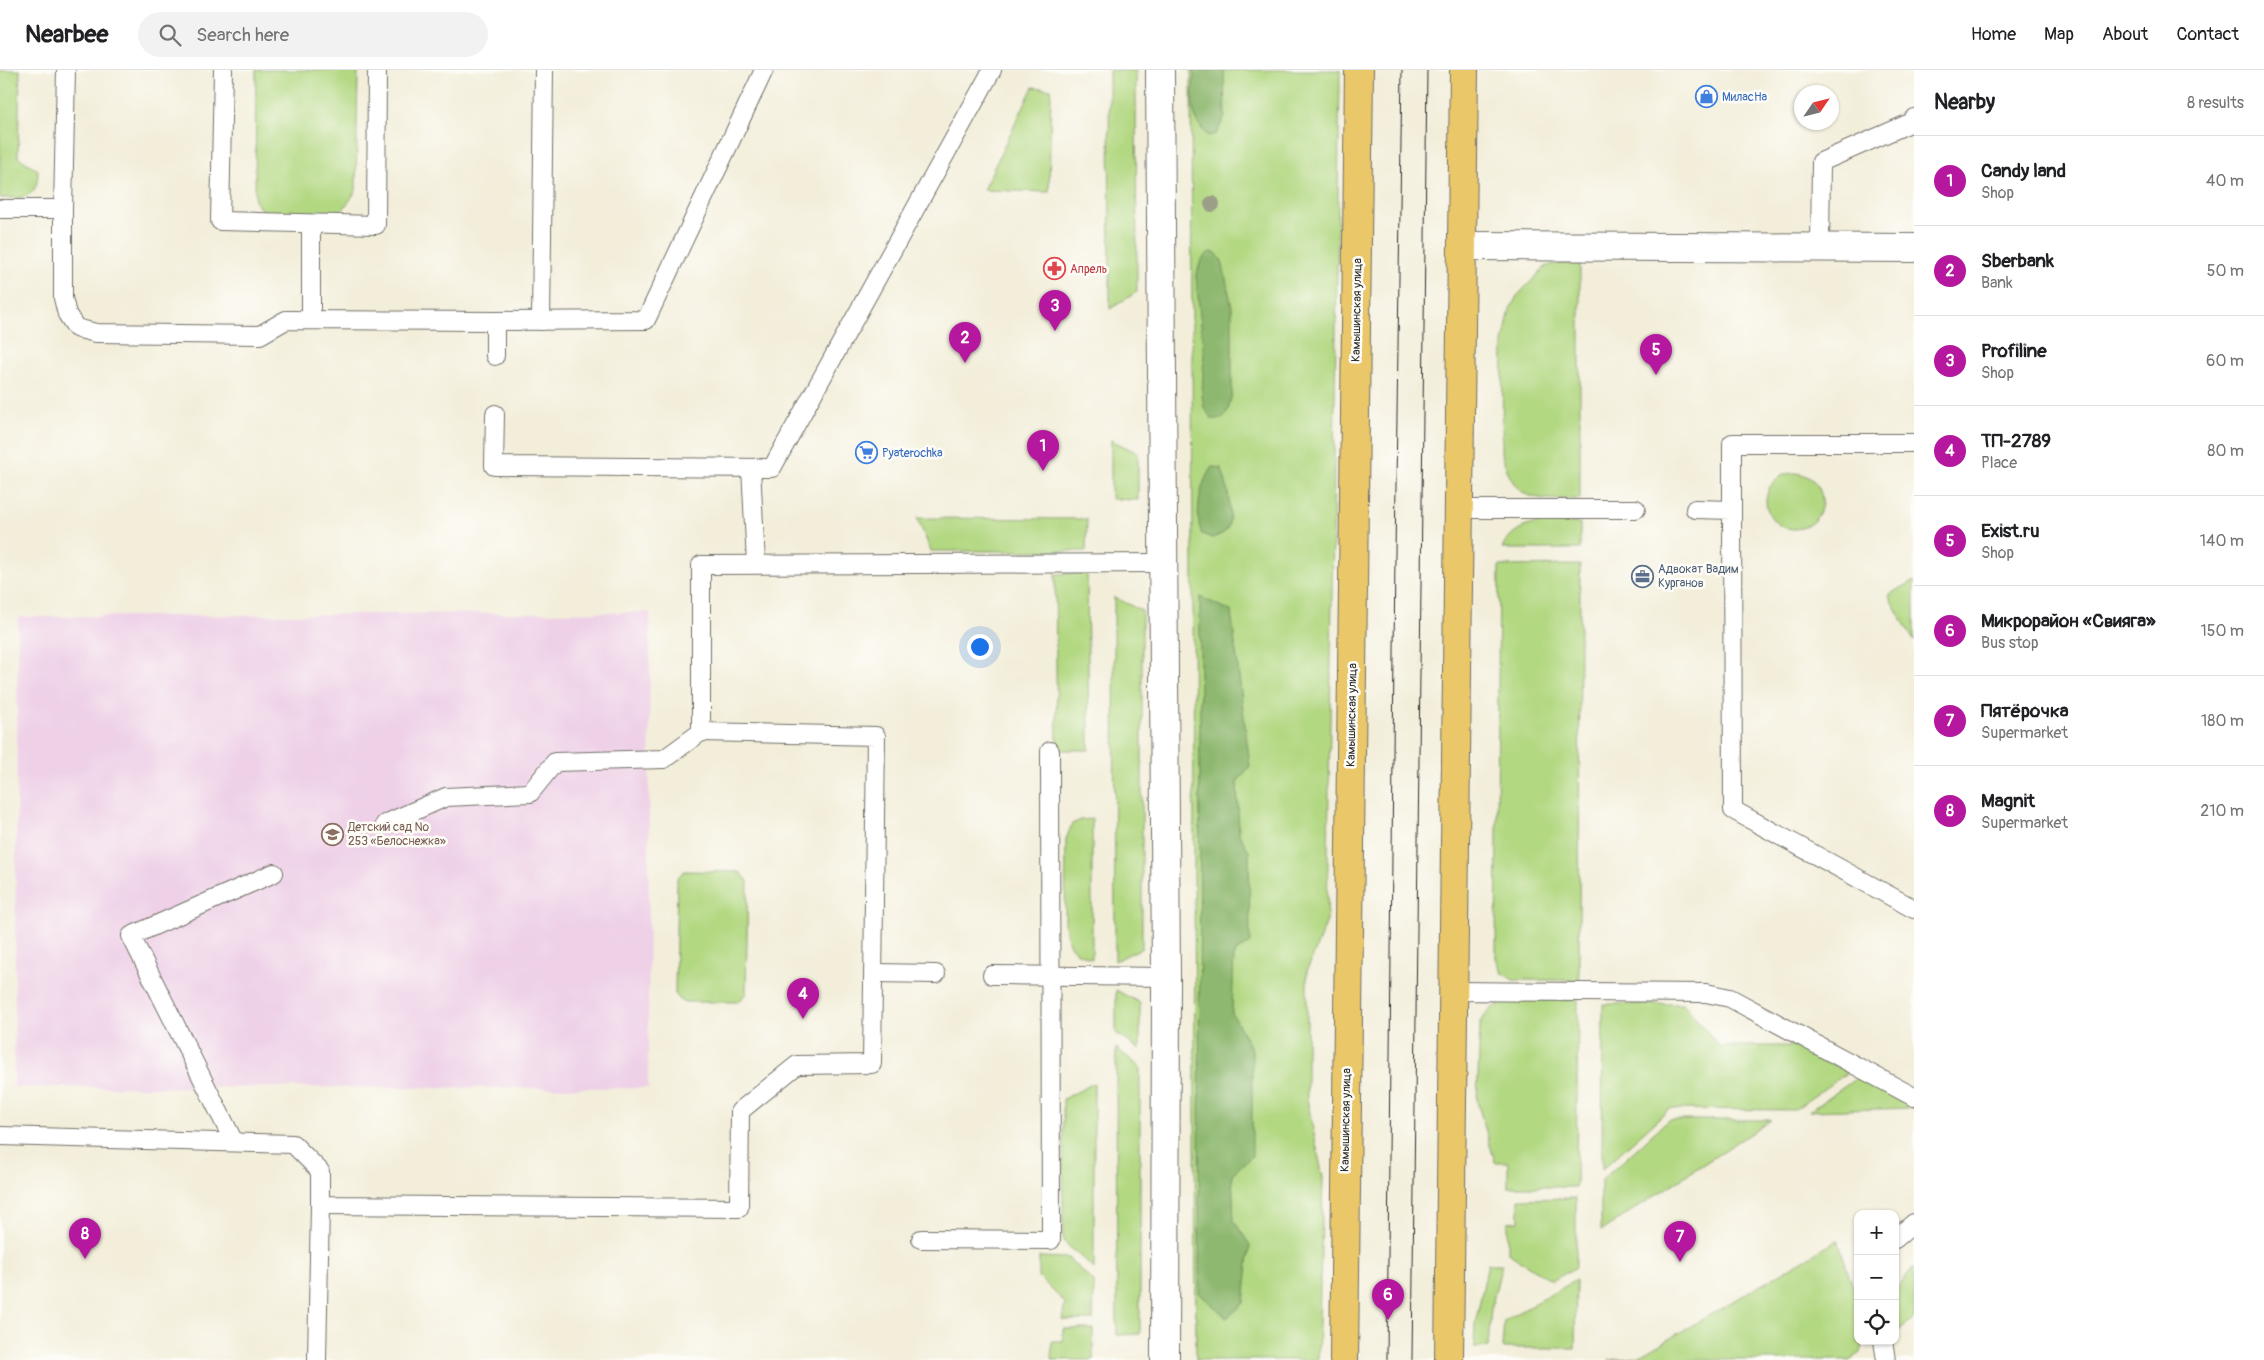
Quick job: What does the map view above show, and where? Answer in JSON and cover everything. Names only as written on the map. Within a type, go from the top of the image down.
[{"type":"main road","name":"Камышинская улица","points":[[1344,1360],[1359,70]]},
{"type":"main road","points":[[1449,1360],[1464,70]]},
{"type":"street","points":[[1160,70],[1165,563],[1166,977],[1164,1360]]},
{"type":"street","points":[[1462,246],[1914,248]]},
{"type":"lane","points":[[66,70],[63,298],[67,314],[76,328],[96,333],[260,335],[286,320],[495,322],[646,320],[764,70]]},
{"type":"lane","points":[[223,70],[220,222],[376,225],[377,70]]},
{"type":"lane","points":[[541,321],[544,70]]},
{"type":"lane","points":[[495,414],[494,466],[772,468],[992,70]]},
{"type":"lane","points":[[1820,248],[1821,162],[1910,123],[1914,118]]},
{"type":"lane","points":[[0,209],[63,209]]},
{"type":"lane","points":[[311,224],[311,320]]},
{"type":"lane","points":[[495,322],[495,356]]},
{"type":"lane","points":[[1914,444],[1732,443],[1733,810],[1914,909]]},
{"type":"lane","points":[[751,468],[756,564]]},
{"type":"lane","points":[[1458,509],[1636,509]]},
{"type":"lane","points":[[1695,509],[1732,510]]},
{"type":"lane","points":[[701,732],[701,565],[1165,563]]},
{"type":"lane","points":[[320,1205],[739,1208],[740,1111],[797,1064],[872,1064],[876,736],[701,732],[664,759],[555,762],[530,793],[446,797],[385,824]]},
{"type":"lane","points":[[921,1239],[1052,1240],[1050,751]]},
{"type":"lane","points":[[234,1142],[131,936],[274,873]]},
{"type":"lane","points":[[874,973],[936,974]]},
{"type":"lane","points":[[992,975],[1166,977]]},
{"type":"lane","points":[[1452,991],[1706,992],[1718,994],[1730,998],[1914,1097]]},
{"type":"lane","points":[[0,1136],[293,1144],[320,1171],[317,1360]]},
{"type":"lane","points":[[1899,1236],[1914,1223]]},
{"type":"lane","points":[[1884,1345],[1886,1360]]},
{"type":"shaded area","name":"Детский сад № 253 «Белоснежка»","points":[[650,612],[648,1088],[14,1087],[18,617]]},
{"type":"green space","points":[[0,70],[20,70],[18,157],[38,170],[36,187],[33,192],[23,197],[0,198]]},
{"type":"green space","points":[[256,70],[358,70],[356,190],[346,206],[336,215],[331,217],[269,215],[255,201]]},
{"type":"green space","points":[[1109,70],[1136,70],[1137,292],[1110,309]]},
{"type":"green space","points":[[1191,70],[1340,70],[1327,921],[1307,971],[1307,1099],[1323,1178],[1318,1360],[1196,1360]]},
{"type":"green space","points":[[1194,70],[1224,70],[1225,117],[1216,134],[1208,136],[1201,128],[1194,112]]},
{"type":"green space","points":[[1033,87],[1051,89],[1049,192],[983,190]]},
{"type":"green space","points":[[1209,252],[1216,253],[1222,261],[1232,307],[1232,394],[1228,410],[1222,419],[1212,419],[1204,408],[1202,395],[1204,354],[1196,277],[1201,260]]},
{"type":"green space","points":[[1580,263],[1580,499],[1539,498],[1529,496],[1513,483],[1502,454],[1503,343],[1510,309],[1517,296],[1545,267],[1554,264]]},
{"type":"green space","points":[[1111,440],[1138,453],[1138,500],[1111,499]]},
{"type":"green space","points":[[1212,467],[1221,468],[1223,473],[1229,498],[1230,515],[1227,529],[1212,538],[1202,534],[1198,509],[1204,481]]},
{"type":"green space","points":[[1794,473],[1805,475],[1814,481],[1820,490],[1822,501],[1820,512],[1814,521],[1805,527],[1794,529],[1783,527],[1774,521],[1768,512],[1766,501],[1768,490],[1774,481],[1783,475]]},
{"type":"green space","points":[[917,518],[1087,519],[1086,551],[931,551]]},
{"type":"green space","points":[[1544,522],[1580,523],[1580,549],[1502,549],[1509,537],[1519,529]]},
{"type":"green space","points":[[1580,565],[1579,980],[1513,980],[1502,973],[1496,958],[1499,566]]},
{"type":"green space","points":[[1087,573],[1089,750],[1057,750],[1055,574]]},
{"type":"green space","points":[[1914,581],[1914,641],[1888,595]]},
{"type":"green space","points":[[1114,597],[1142,611],[1142,948],[1115,961]]},
{"type":"green space","points":[[1200,597],[1231,611],[1250,766],[1237,782],[1239,834],[1249,851],[1250,943],[1234,953],[1232,1013],[1252,1050],[1252,1156],[1232,1174],[1234,1221],[1250,1245],[1244,1303],[1227,1318],[1199,1293]]},
{"type":"green space","points":[[1092,819],[1092,959],[1076,952],[1069,944],[1065,927],[1066,839],[1072,824],[1081,820]]},
{"type":"green space","points":[[684,871],[740,872],[748,881],[746,994],[738,1002],[682,1002],[675,994],[677,878]]},
{"type":"green space","points":[[1116,990],[1140,1003],[1140,1050],[1116,1033]]},
{"type":"green space","points":[[1514,1000],[1578,1000],[1576,1187],[1508,1187],[1508,1162],[1495,1162],[1477,1101],[1480,1025],[1494,1007],[1503,1002]]},
{"type":"green space","points":[[1603,1004],[1684,1004],[1719,1046],[1795,1046],[1848,1072],[1794,1110],[1669,1109],[1602,1169]]},
{"type":"green space","points":[[1116,1048],[1140,1067],[1140,1334],[1117,1335]]},
{"type":"green space","points":[[1857,1078],[1914,1108],[1809,1111]]},
{"type":"green space","points":[[1094,1083],[1094,1269],[1063,1241],[1063,1099]]},
{"type":"green space","points":[[1668,1120],[1771,1120],[1601,1231],[1601,1181]]},
{"type":"green space","points":[[1576,1198],[1576,1267],[1552,1281],[1508,1253],[1508,1222],[1519,1221],[1519,1199]]},
{"type":"green space","points":[[1838,1240],[1854,1291],[1854,1345],[1863,1345],[1861,1353],[1850,1360],[1608,1360],[1638,1357]]},
{"type":"green space","points":[[1039,1257],[1068,1258],[1094,1282],[1093,1320],[1062,1320],[1065,1303],[1039,1277]]},
{"type":"green space","points":[[1488,1264],[1502,1264],[1491,1309],[1488,1347],[1474,1348],[1475,1324]]},
{"type":"green space","points":[[1914,1267],[1914,1319],[1900,1329],[1899,1288]]},
{"type":"green space","points":[[1576,1280],[1575,1348],[1502,1348],[1504,1321]]},
{"type":"green space","points":[[1063,1329],[1093,1329],[1093,1360],[1051,1360],[1052,1341],[1063,1341]]},
{"type":"tram line","points":[[1387,1360],[1402,70]]},
{"type":"tram line","points":[[1412,1360],[1427,70]]},
{"type":"place","name":"МиласНа","points":[[1706,97]]},
{"type":"place","name":"Апрель","points":[[1054,269]]},
{"type":"place","name":"Profiline","points":[[1055,331]]},
{"type":"place","name":"Sberbank","points":[[965,363]]},
{"type":"place","name":"Exist.ru","points":[[1656,375]]},
{"type":"place","name":"Pyaterochka","points":[[866,453]]},
{"type":"place","name":"Candy land","points":[[1043,471]]},
{"type":"place","name":"Адвокат Вадим Курганов","points":[[1642,576]]},
{"type":"place","name":"Детский сад № 253 «Белоснежка»","points":[[332,834]]},
{"type":"place","name":"ТП-2789","points":[[803,1019]]},
{"type":"place","name":"Magnit","points":[[85,1259]]},
{"type":"place","name":"Пятёрочка","points":[[1680,1262]]},
{"type":"place","name":"Микрорайон «Свияга»","points":[[1388,1320]]}]
